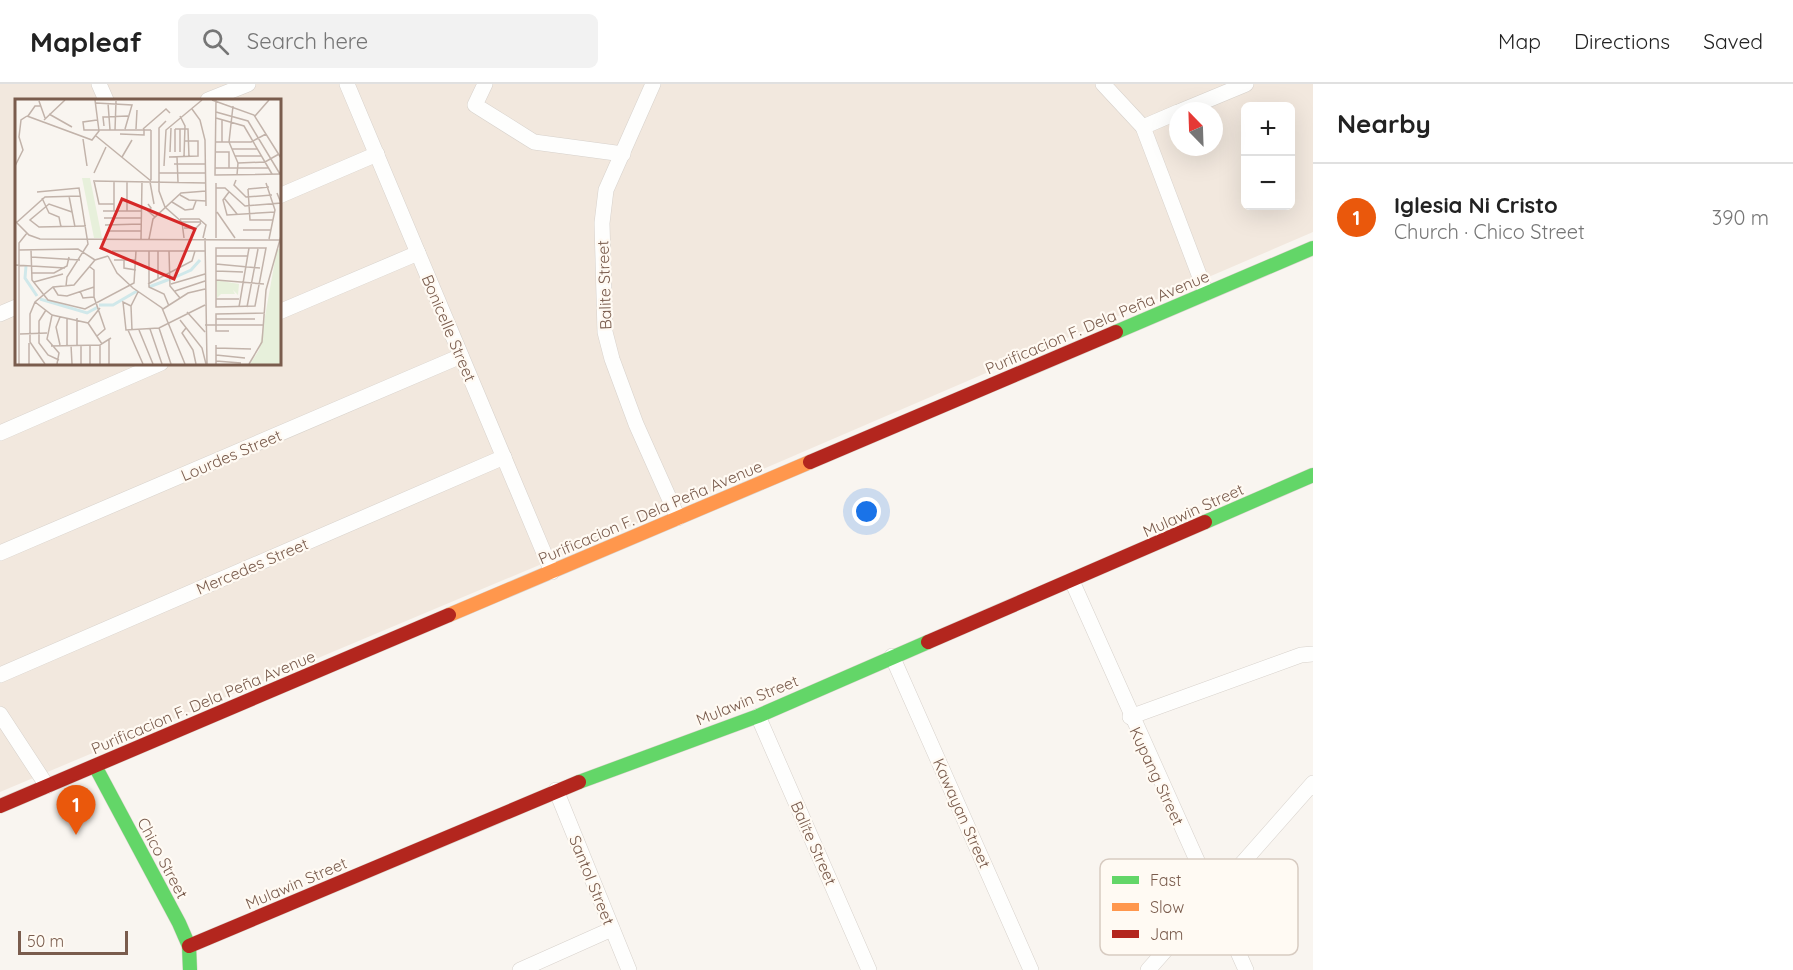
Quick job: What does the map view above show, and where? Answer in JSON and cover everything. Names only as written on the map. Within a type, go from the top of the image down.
[{"type":"street","points":[[99,84],[106,99]]},
{"type":"street","points":[[210,99],[248,84]]},
{"type":"street","name":"Bonicelle Street","points":[[347,84],[552,572]]},
{"type":"street","points":[[485,84],[476,105],[534,142],[623,154]]},
{"type":"street","name":"Balite Street","points":[[653,84],[606,190],[602,223],[605,332],[612,359],[636,424],[678,519]]},
{"type":"street","points":[[1204,102],[1246,84]]},
{"type":"street","points":[[1110,86],[1143,127],[1206,293]]},
{"type":"street","points":[[1143,127],[1169,116]]},
{"type":"street","points":[[280,196],[377,154]]},
{"type":"street","name":"Purificacion F. Dela Peña Avenue","points":[[0,806],[1313,248]]},
{"type":"street","points":[[280,312],[418,253]]},
{"type":"street","points":[[0,314],[15,307]]},
{"type":"street","name":"Lourdes Street","points":[[0,553],[461,357]]},
{"type":"street","points":[[0,433],[159,364]]},
{"type":"street","name":"Mercedes Street","points":[[0,675],[504,457]]},
{"type":"street","name":"Mulawin Street","points":[[189,946],[556,790],[758,716],[1313,475]]},
{"type":"street","name":"Kupang Street","points":[[1072,581],[1130,717],[1195,859]]},
{"type":"street","points":[[1130,717],[1301,655],[1313,654]]},
{"type":"street","name":"Kawayan Street","points":[[892,656],[1031,970]]},
{"type":"street","points":[[0,714],[47,786]]},
{"type":"street","name":"Balite Street","points":[[758,716],[869,970]]},
{"type":"street","name":"Chico Street","points":[[95,766],[189,946],[190,970]]},
{"type":"street","points":[[1247,859],[1313,783]]},
{"type":"street","name":"Santol Street","points":[[556,790],[630,970]]},
{"type":"street","points":[[520,970],[612,929]]},
{"type":"street","points":[[1148,970],[1162,955]]},
{"type":"street","name":"Kupang Street","points":[[1239,955],[1246,970]]},
{"type":"shaded area","points":[[0,84],[1313,84],[1313,232],[594,542],[0,792]]},
{"type":"traffic: fast","points":[[1116,332],[1313,248]]},
{"type":"traffic: fast","points":[[1205,522],[1313,475]]},
{"type":"traffic: fast","points":[[579,782],[758,716],[928,642]]},
{"type":"traffic: fast","points":[[95,766],[179,923],[189,946],[190,970]]},
{"type":"traffic: slow","points":[[449,615],[810,462]]},
{"type":"traffic: jam","points":[[810,462],[1116,332]]},
{"type":"traffic: jam","points":[[928,642],[1205,522]]},
{"type":"traffic: jam","points":[[0,806],[449,615]]},
{"type":"traffic: jam","points":[[189,946],[579,782]]},
{"type":"place","name":"Iglesia Ni Cristo","points":[[76,835]]}]
